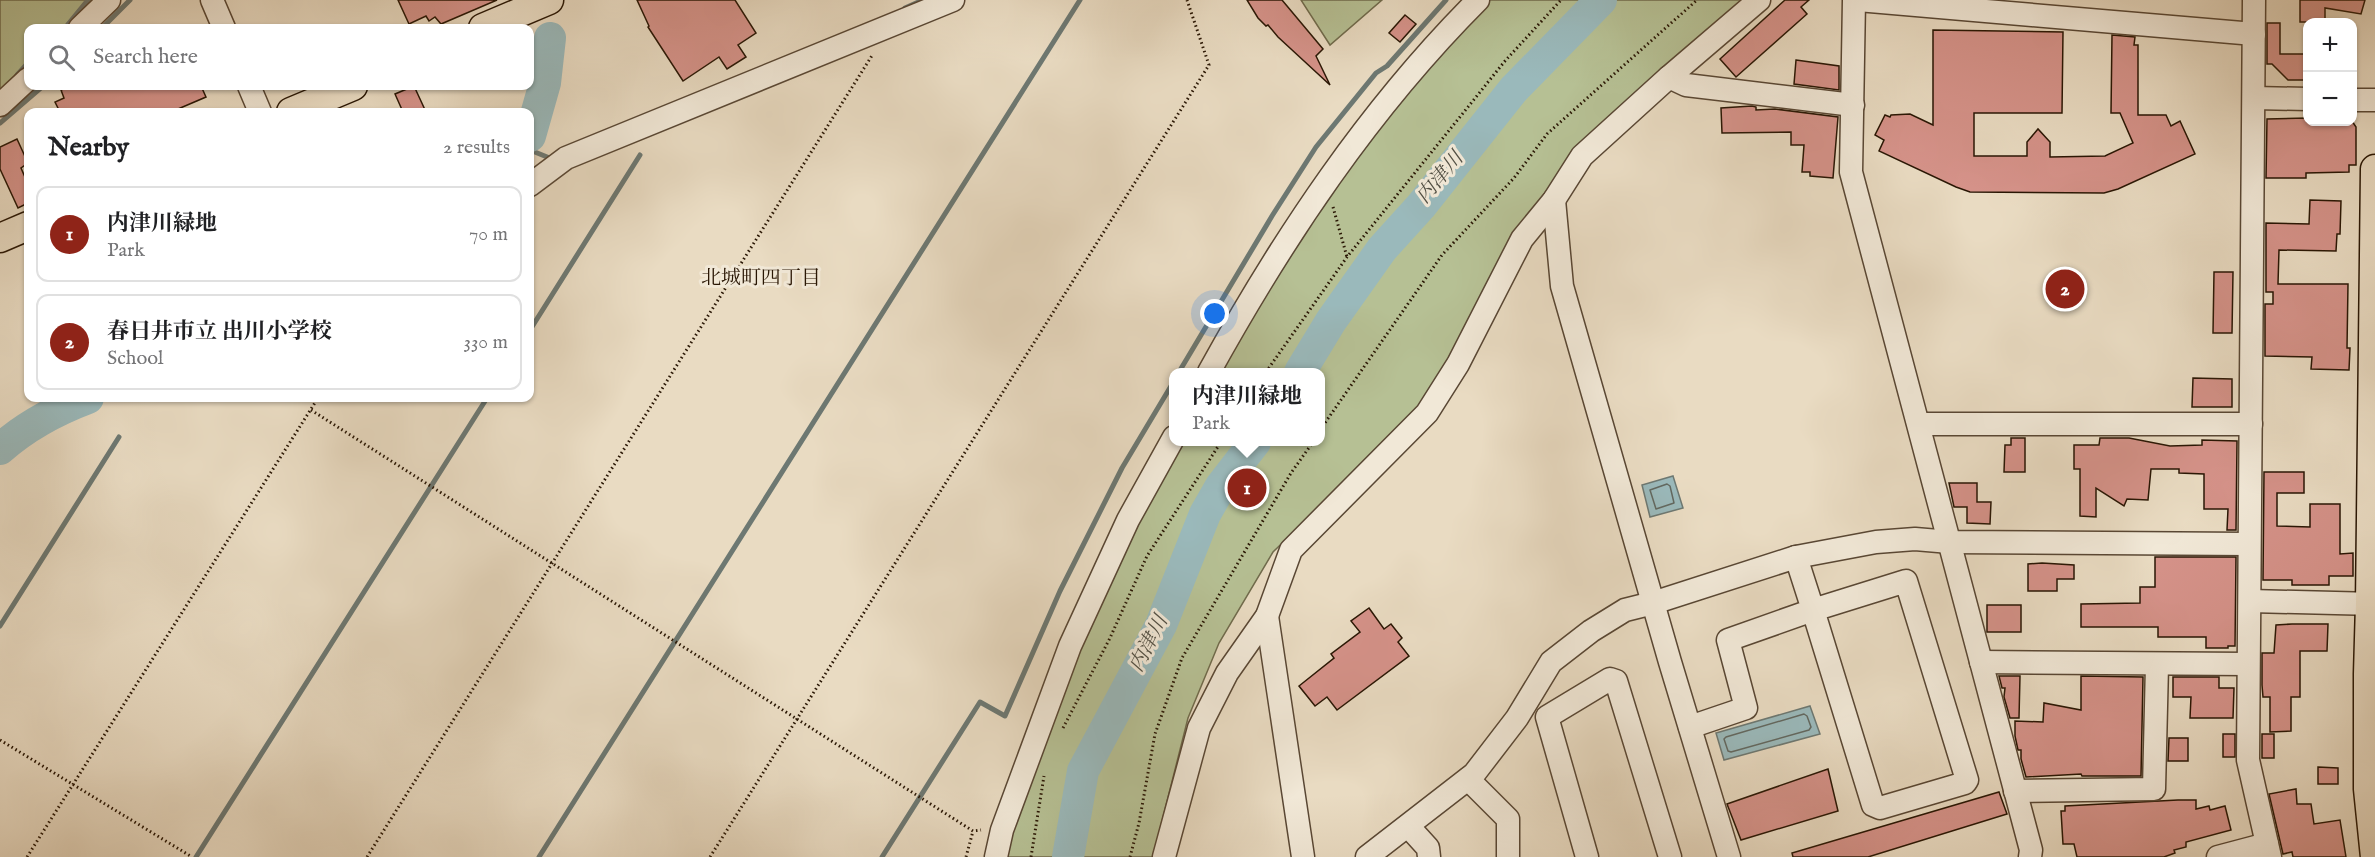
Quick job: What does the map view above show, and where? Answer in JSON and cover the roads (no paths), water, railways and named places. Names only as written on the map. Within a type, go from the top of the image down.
[{"type":"main road","points":[[492,24],[549,0]]},
{"type":"main road","points":[[300,108],[343,90]]},
{"type":"main road","points":[[2375,169],[2373,604],[2368,674],[2368,789],[2375,857]]},
{"type":"main road","points":[[0,238],[24,228]]},
{"type":"street","points":[[84,24],[109,0]]},
{"type":"street","points":[[212,0],[222,24]]},
{"type":"street","points":[[534,182],[566,158],[954,0]]},
{"type":"street","points":[[1211,368],[1316,194],[1389,99],[1447,30],[1478,0]]},
{"type":"street","points":[[1164,857],[1199,728],[1227,673],[1267,616],[1291,550],[1427,413],[1458,364],[1522,239],[1554,200],[1582,156],[1669,77],[1760,0]]},
{"type":"street","points":[[2030,857],[2031,850],[1851,172],[1856,0],[1982,4],[2254,34]]},
{"type":"street","points":[[2218,857],[2268,850],[2248,760],[2254,0]]},
{"type":"street","points":[[1669,77],[1686,85],[1852,105]]},
{"type":"street","points":[[0,105],[24,83]]},
{"type":"street","points":[[251,90],[258,108]]},
{"type":"street","points":[[2254,98],[2303,99]]},
{"type":"street","points":[[2357,100],[2375,100]]},
{"type":"street","points":[[1554,200],[1562,286],[1729,857]]},
{"type":"street","points":[[1919,423],[2251,424]]},
{"type":"street","points":[[996,857],[1002,830],[1070,646],[1128,520],[1169,444]]},
{"type":"street","points":[[1367,857],[1474,774],[1517,718],[1551,662],[1591,631],[1625,610],[1796,557],[1876,542],[1915,539],[1950,542],[2250,544]]},
{"type":"street","points":[[1690,727],[1746,708],[1728,640],[1813,610],[1906,581],[1967,780],[1965,783],[1880,808],[1874,805],[1813,610],[1796,557]]},
{"type":"street","points":[[2250,601],[2373,604]]},
{"type":"street","points":[[1267,616],[1303,857]]},
{"type":"street","points":[[1981,662],[2248,664]]},
{"type":"street","points":[[2015,791],[2154,789],[2157,665]]},
{"type":"street","points":[[1587,857],[1547,717],[1610,679],[1616,681],[1670,857]]},
{"type":"street","points":[[1468,779],[1508,819],[1509,857]]},
{"type":"street","points":[[1408,826],[1428,848],[1429,857]]},
{"type":"water","points":[[1673,476],[1683,508],[1650,517],[1642,485]]},
{"type":"water","points":[[1810,706],[1820,734],[1724,760],[1716,733]]},
{"type":"waterway","points":[[68,24],[88,0]]},
{"type":"waterway","points":[[106,24],[130,0]]},
{"type":"waterway","points":[[905,8],[923,0]]},
{"type":"waterway","points":[[539,857],[1080,0]]},
{"type":"waterway","points":[[1181,368],[1316,147],[1376,73],[1387,66],[1446,0]]},
{"type":"waterway","name":"内津川","points":[[1302,368],[1331,321],[1382,249],[1421,206],[1514,89],[1601,0]]},
{"type":"waterway","points":[[534,122],[545,83],[550,38]]},
{"type":"waterway","points":[[17,75],[24,67]]},
{"type":"waterway","points":[[0,123],[38,90]]},
{"type":"waterway","points":[[534,152],[552,159]]},
{"type":"waterway","points":[[534,324],[640,155]]},
{"type":"waterway","points":[[882,857],[980,702],[1005,716],[1060,591],[1122,468],[1169,389]]},
{"type":"waterway","points":[[0,449],[42,419],[78,402]]},
{"type":"waterway","points":[[196,857],[484,402]]},
{"type":"waterway","points":[[0,626],[119,437]]},
{"type":"waterway","name":"内津川","points":[[1068,857],[1083,771],[1161,625],[1205,514],[1221,486],[1252,446]]},
{"type":"place","name":"春日井市立 出川小学校","points":[[2065,289]]},
{"type":"place","name":"内津川緑地","points":[[1247,488]]},
{"type":"district","name":"北城町四丁目","points":[[761,278]]}]
